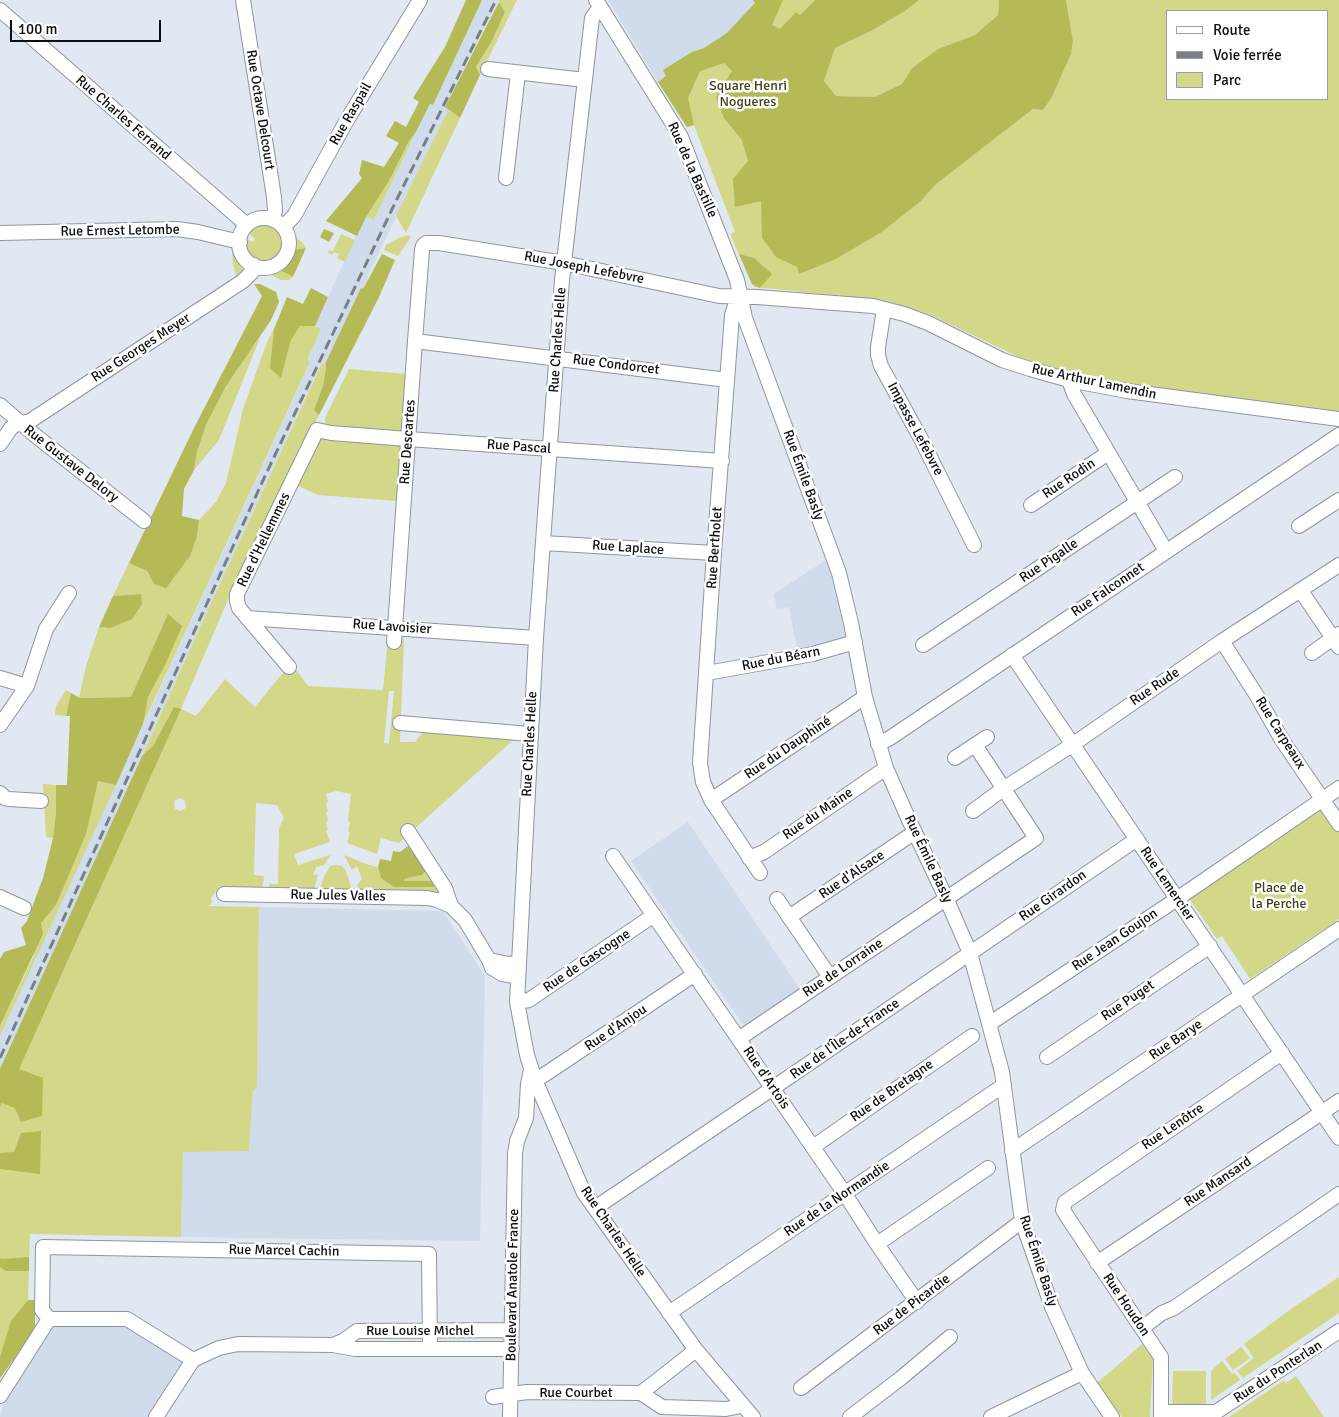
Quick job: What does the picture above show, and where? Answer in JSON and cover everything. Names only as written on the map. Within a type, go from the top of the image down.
[{"type":"street","name":"Rue Octave Delcourt","points":[[244,0],[278,224]]},
{"type":"street","name":"Rue Raspail","points":[[278,224],[294,216],[347,120],[420,0]]},
{"type":"street","name":"Rue Charles Helle","points":[[598,4],[592,18],[564,263],[556,357],[530,734],[517,1002],[521,1031],[533,1074],[584,1193],[696,1350],[753,1417]]},
{"type":"street","name":"Rue de la Bastille","points":[[598,4],[681,138],[738,280],[741,297]]},
{"type":"street","name":"Rue Charles Ferrand","points":[[0,10],[247,225]]},
{"type":"street","points":[[488,69],[585,80]]},
{"type":"street","points":[[506,178],[518,73]]},
{"type":"street","points":[[259,219],[278,224],[289,240],[288,248],[282,260],[269,267],[262,268],[254,265],[243,256],[240,242],[247,225],[259,219]]},
{"type":"street","name":"Rue Ernest Letombe","points":[[0,232],[177,229],[240,242]]},
{"type":"street","name":"Rue Joseph Lefebvre","points":[[426,244],[439,243],[564,263],[719,296],[741,297]]},
{"type":"street","name":"Rue Descartes","points":[[394,642],[422,250],[426,244]]},
{"type":"street","name":"Rue Georges Meyer","points":[[0,444],[11,428],[30,421],[244,281],[252,272],[254,265]]},
{"type":"street","name":"Rue Arthur Lamendin","points":[[741,297],[834,303],[884,309],[928,323],[1002,360],[1068,380],[1136,392],[1339,419]]},
{"type":"street","name":"Rue Bertholet","points":[[741,297],[732,315],[700,763],[703,782],[711,800],[760,874]]},
{"type":"street","name":"Rue Émile Basly","points":[[741,297],[745,318],[839,573],[855,642],[864,697],[886,768],[970,953],[1004,1085],[1022,1221],[1052,1307],[1082,1373],[1112,1417]]},
{"type":"street","name":"Impasse Lefebvre","points":[[884,309],[878,347],[881,366],[920,437],[974,545]]},
{"type":"street","name":"Rue Condorcet","points":[[415,341],[556,357],[727,380]]},
{"type":"street","points":[[1068,380],[1074,394],[1166,551]]},
{"type":"street","name":"Rue Gustave Delory","points":[[0,405],[144,521]]},
{"type":"street","name":"Rue Pascal","points":[[317,430],[408,440],[722,462]]},
{"type":"street","name":"Rue d'Hellemmes","points":[[289,667],[239,608],[237,594],[317,430]]},
{"type":"street","name":"Rue Falconnet","points":[[878,744],[890,738],[1339,435]]},
{"type":"street","name":"Rue Rodin","points":[[1031,505],[1108,453]]},
{"type":"street","name":"Rue Pigalle","points":[[923,645],[1175,477]]},
{"type":"street","points":[[1299,526],[1339,500]]},
{"type":"street","name":"Rue Laplace","points":[[543,543],[714,553]]},
{"type":"street","name":"Rue Rude","points":[[973,811],[1222,641],[1339,565]]},
{"type":"street","points":[[1301,591],[1337,640],[1312,653]]},
{"type":"street","points":[[0,725],[27,686],[46,629],[69,593]]},
{"type":"street","name":"Rue Lavoisier","points":[[247,618],[536,638]]},
{"type":"street","name":"Rue Carpeaux","points":[[1222,641],[1282,740],[1339,824]]},
{"type":"street","name":"Rue du Béarn","points":[[706,674],[813,654],[855,642]]},
{"type":"street","name":"Rue Lemercier","points":[[1012,656],[1339,1138]]},
{"type":"street","points":[[0,678],[27,686]]},
{"type":"street","name":"Rue du Dauphiné","points":[[711,800],[864,697]]},
{"type":"street","points":[[400,724],[530,734]]},
{"type":"street","points":[[955,758],[981,741],[1003,789]]},
{"type":"street","name":"Rue du Maine","points":[[750,858],[764,852],[886,768]]},
{"type":"street","name":"Rue Jean Goujon","points":[[989,1024],[1339,788]]},
{"type":"street","name":"Rue de Lorraine","points":[[740,1038],[1036,838],[1003,789]]},
{"type":"street","points":[[0,793],[9,799],[41,801]]},
{"type":"street","points":[[408,831],[446,888],[450,906],[465,920],[490,960],[509,964],[518,970]]},
{"type":"street","name":"Rue d'Alsace","points":[[789,917],[915,832]]},
{"type":"street","name":"Rue Girardon","points":[[970,953],[1137,839]]},
{"type":"street","name":"Rue d'Artois","points":[[613,856],[740,1038],[917,1302]]},
{"type":"street","name":"Rue Jules Valles","points":[[224,894],[428,898],[450,906]]},
{"type":"street","points":[[0,896],[24,908]]},
{"type":"street","points":[[777,899],[830,977]]},
{"type":"street","name":"Rue de Gascogne","points":[[517,1002],[529,1000],[654,915]]},
{"type":"street","name":"Rue Barye","points":[[1012,1151],[1339,929]]},
{"type":"street","name":"Rue Puget","points":[[1047,1056],[1210,946]]},
{"type":"street","name":"Rue de l'Île-de-France","points":[[595,1208],[970,953]]},
{"type":"street","name":"Rue d'Anjou","points":[[533,1074],[544,1075],[695,974]]},
{"type":"street","name":"Rue de Bretagne","points":[[813,1147],[972,1036]]},
{"type":"street","name":"Rue Lenôtre","points":[[1065,1202],[1282,1053]]},
{"type":"street","name":"Boulevard Anatole France","points":[[510,1417],[515,1153],[517,1140],[526,1118],[528,1084],[533,1074]]},
{"type":"street","name":"Rue de la Normandie","points":[[669,1313],[1004,1085]]},
{"type":"street","name":"Rue Mansard","points":[[1097,1263],[1339,1101]]},
{"type":"street","points":[[526,1118],[546,1106]]},
{"type":"street","points":[[878,1244],[988,1168]]},
{"type":"street","points":[[1142,1328],[1162,1312],[1174,1308],[1339,1194]]},
{"type":"street","name":"Rue Houdon","points":[[1065,1202],[1063,1210],[1161,1357],[1161,1415]]},
{"type":"street","name":"Rue de Picardie","points":[[801,1388],[1022,1221]]},
{"type":"street","name":"Rue Marcel Cachin","points":[[49,1319],[42,1310],[43,1247],[429,1254],[430,1349]]},
{"type":"street","points":[[1,1394],[49,1319],[126,1319],[193,1360],[156,1417]]},
{"type":"street","name":"Rue Louise Michel","points":[[333,1346],[357,1331],[512,1330]]},
{"type":"street","name":"Rue du Ponterlan","points":[[1161,1415],[1216,1415],[1338,1333]]},
{"type":"street","points":[[850,1417],[950,1337]]},
{"type":"street","name":"Rue Louise Michel","points":[[193,1360],[219,1348],[238,1344],[333,1346],[355,1349],[512,1349]]},
{"type":"street","points":[[696,1350],[641,1393],[662,1407],[726,1409],[736,1407],[741,1403]]},
{"type":"street","points":[[991,1417],[1082,1373]]},
{"type":"street","name":"Rue Courbet","points":[[493,1397],[527,1392],[641,1393]]},
{"type":"shaded area","points":[[482,0],[499,0],[445,106],[448,110],[363,289],[361,289],[325,364],[321,363],[0,1069],[0,1036],[310,363],[307,361],[321,329],[315,326],[359,229],[366,217],[374,220],[430,104],[433,105]]},
{"type":"shaded area","points":[[608,0],[758,0],[727,34],[663,70],[667,76],[658,82]]},
{"type":"shaded area","points":[[826,560],[836,589],[846,640],[797,649],[789,607],[777,609],[774,594]]},
{"type":"shaded area","points":[[688,822],[799,988],[744,1026],[631,861]]},
{"type":"shaded area","points":[[259,907],[443,911],[485,976],[480,1241],[181,1237],[183,1151],[249,1151],[253,1089],[257,1087]]},
{"type":"shaded area","points":[[59,1324],[122,1324],[183,1361],[148,1417],[0,1417],[3,1406],[48,1331]]},
{"type":"green space","points":[[466,0],[482,0],[433,105],[430,104],[357,236],[326,221],[362,178],[359,174],[362,160],[384,167],[399,143],[386,136],[395,121],[406,127],[419,102],[413,98],[445,47]]},
{"type":"green space","points":[[499,0],[517,0],[480,75],[476,67],[492,41],[505,12]]},
{"type":"green space","name":"Square Henri Nogueres","points":[[753,0],[783,0],[772,25],[780,29],[796,12],[800,15],[815,0],[919,0],[905,11],[871,31],[835,48],[824,81],[836,96],[875,97],[902,84],[912,68],[938,49],[975,35],[998,15],[999,0],[1066,0],[1073,41],[1071,54],[1052,97],[1043,110],[1033,109],[935,185],[921,201],[882,232],[836,259],[799,274],[797,267],[776,257],[762,238],[761,201],[735,207],[733,179],[748,161],[742,140],[724,118],[716,97],[732,71],[724,63],[700,71],[688,98],[694,125],[687,127],[658,82],[666,76],[663,70],[727,33],[755,3]]},
{"type":"green space","name":"Square Henri Nogueres","points":[[758,0],[815,0],[800,16],[836,259],[882,232],[921,201],[935,185],[1033,109],[1043,110],[1052,97],[1071,54],[1073,41],[1066,0],[1339,0],[1339,411],[1203,395],[1069,372],[1025,360],[931,315],[887,301],[755,287],[730,234],[735,232],[694,125],[687,127],[658,82],[666,76],[663,70],[692,52],[704,48],[726,34]]},
{"type":"green space","points":[[919,0],[999,0],[998,15],[975,35],[938,49],[912,68],[902,84],[875,97],[836,96],[824,81],[835,48],[871,31],[905,11]]},
{"type":"green space","points":[[499,2],[505,12],[492,41],[476,67],[480,75],[460,118],[445,107]]},
{"type":"green space","points":[[448,110],[460,118],[406,233],[396,216]]},
{"type":"green space","points":[[416,132],[374,220],[366,217],[389,181],[409,140]]},
{"type":"green space","points":[[261,224],[272,226],[281,234],[283,244],[280,255],[272,262],[261,263],[251,258],[245,249],[245,238],[253,242],[255,239],[248,232]]},
{"type":"green space","points":[[324,229],[334,233],[329,242],[320,237]]},
{"type":"green space","points":[[341,234],[355,240],[345,262],[337,258],[339,254],[334,252],[332,255],[328,253],[329,250],[333,251]]},
{"type":"green space","points":[[408,235],[411,237],[398,256],[384,250],[386,245]]},
{"type":"green space","points":[[293,236],[302,242],[306,248],[294,250]]},
{"type":"green space","points":[[306,248],[293,277],[280,270],[288,264],[294,250]]},
{"type":"green space","points":[[232,250],[243,269],[243,273],[237,280],[233,265]]},
{"type":"green space","points":[[382,254],[395,260],[379,297],[319,415],[314,410],[323,386],[325,364],[361,288],[363,289]]},
{"type":"green space","points":[[739,254],[754,258],[772,274],[760,288],[752,284]]},
{"type":"green space","points":[[280,270],[293,277],[289,280],[281,280],[269,274]]},
{"type":"green space","points":[[254,284],[260,284],[276,292],[279,302],[271,320],[225,388],[206,425],[197,452],[194,470],[184,489],[182,516],[199,520],[197,536],[190,556],[166,588],[154,584],[147,571],[129,563],[194,428],[262,296]]},
{"type":"green space","points":[[311,288],[328,297],[315,326],[300,326],[291,340],[281,378],[270,368],[274,329],[287,297],[303,304]]},
{"type":"green space","points":[[299,326],[315,326],[321,329],[307,360],[310,362],[143,724],[147,697],[165,665],[168,615],[131,697],[79,698],[86,666],[99,627],[110,628],[141,594],[113,596],[129,563],[147,571],[154,584],[197,536],[199,520],[216,502],[226,483],[243,409],[267,342],[274,329],[273,348],[281,378],[291,340]]},
{"type":"green space","points":[[260,338],[219,440],[194,470],[197,452],[206,425],[225,388]]},
{"type":"green space","points":[[322,363],[326,368],[323,386],[314,410],[319,415],[227,602],[181,709],[196,716],[225,679],[255,707],[291,663],[308,686],[383,690],[388,638],[404,639],[400,742],[415,742],[425,729],[512,736],[511,742],[399,843],[381,838],[377,854],[347,843],[350,832],[348,831],[350,822],[348,821],[351,794],[336,791],[326,794],[328,821],[326,822],[328,830],[326,831],[330,842],[294,854],[298,865],[331,855],[324,865],[316,867],[313,875],[318,874],[314,891],[269,891],[269,884],[278,884],[279,828],[284,818],[277,805],[256,803],[254,875],[264,876],[262,891],[232,891],[227,886],[220,886],[211,898],[212,903],[208,906],[259,907],[257,1087],[253,1090],[249,1151],[183,1152],[181,1237],[30,1234],[28,1300],[35,1300],[35,1326],[19,1353],[0,1378],[0,1107],[126,829],[174,707],[153,746],[142,756]],"holes":[[[389,691],[394,691],[389,744],[384,743]],[[180,798],[185,801],[186,808],[180,811],[175,809],[174,801]]]},
{"type":"green space","points":[[349,369],[406,374],[402,433],[325,426],[325,418]]},
{"type":"green space","points":[[319,437],[400,442],[397,501],[318,495],[294,484]]},
{"type":"green space","points":[[141,594],[142,604],[132,619],[110,628],[99,627],[113,596]]},
{"type":"green space","points":[[168,614],[182,626],[165,665],[148,697],[143,724],[116,785],[98,781],[86,834],[56,905],[41,923],[43,934],[0,1026],[0,959],[4,952],[26,945],[21,928],[27,921],[43,878],[53,838],[56,812],[56,785],[67,785],[70,716],[66,716],[71,693],[80,698],[131,697]]},
{"type":"green space","points":[[66,690],[71,693],[66,716],[55,715],[56,706]]},
{"type":"green space","points":[[174,707],[181,709],[19,1069],[43,1078],[42,1116],[21,1122],[15,1108],[2,1103],[0,1107],[0,1069],[142,756],[153,746]]},
{"type":"green space","points":[[98,781],[116,785],[0,1036],[0,1026],[33,958],[41,923],[56,905]]},
{"type":"green space","points":[[43,784],[56,785],[56,812],[53,838],[46,837]]},
{"type":"green space","name":"Place de la Perche","points":[[1317,806],[1324,807],[1339,832],[1339,919],[1250,979],[1222,936],[1217,939],[1187,895]]},
{"type":"green space","points":[[412,843],[428,868],[422,875],[404,879],[404,881],[433,881],[434,887],[394,887],[381,878],[378,867],[380,859],[391,861],[393,851],[400,852]]},
{"type":"green space","points":[[344,855],[378,867],[381,878],[434,887],[432,881],[404,881],[404,879],[422,875],[428,868],[439,889],[435,894],[360,892],[357,885],[362,879],[357,866],[352,870]]},
{"type":"green space","points":[[330,866],[342,866],[345,869],[353,892],[322,891],[321,885],[325,875]]},
{"type":"green space","points":[[41,1131],[40,1174],[0,1169],[0,1153],[14,1152],[21,1133]]},
{"type":"green space","points":[[29,1257],[29,1271],[6,1271],[0,1267],[0,1258]]},
{"type":"green space","points":[[1339,1277],[1339,1313],[1243,1378],[1237,1371],[1254,1358],[1244,1344],[1295,1306]]},
{"type":"green space","points":[[28,1300],[35,1300],[35,1326],[0,1378],[0,1357],[11,1321]]},
{"type":"green space","points":[[1142,1344],[1153,1358],[1150,1417],[1122,1417],[1096,1384]]},
{"type":"green space","points":[[1241,1347],[1250,1358],[1233,1370],[1225,1359]]},
{"type":"green space","points":[[1222,1361],[1232,1374],[1235,1373],[1240,1380],[1211,1400],[1211,1371]]},
{"type":"green space","points":[[1173,1371],[1206,1371],[1206,1408],[1172,1407]]},
{"type":"green space","points":[[1296,1376],[1324,1417],[1229,1417],[1284,1380],[1286,1383]]},
{"type":"railway","points":[[0,1058],[265,476],[396,201],[496,0]]}]
